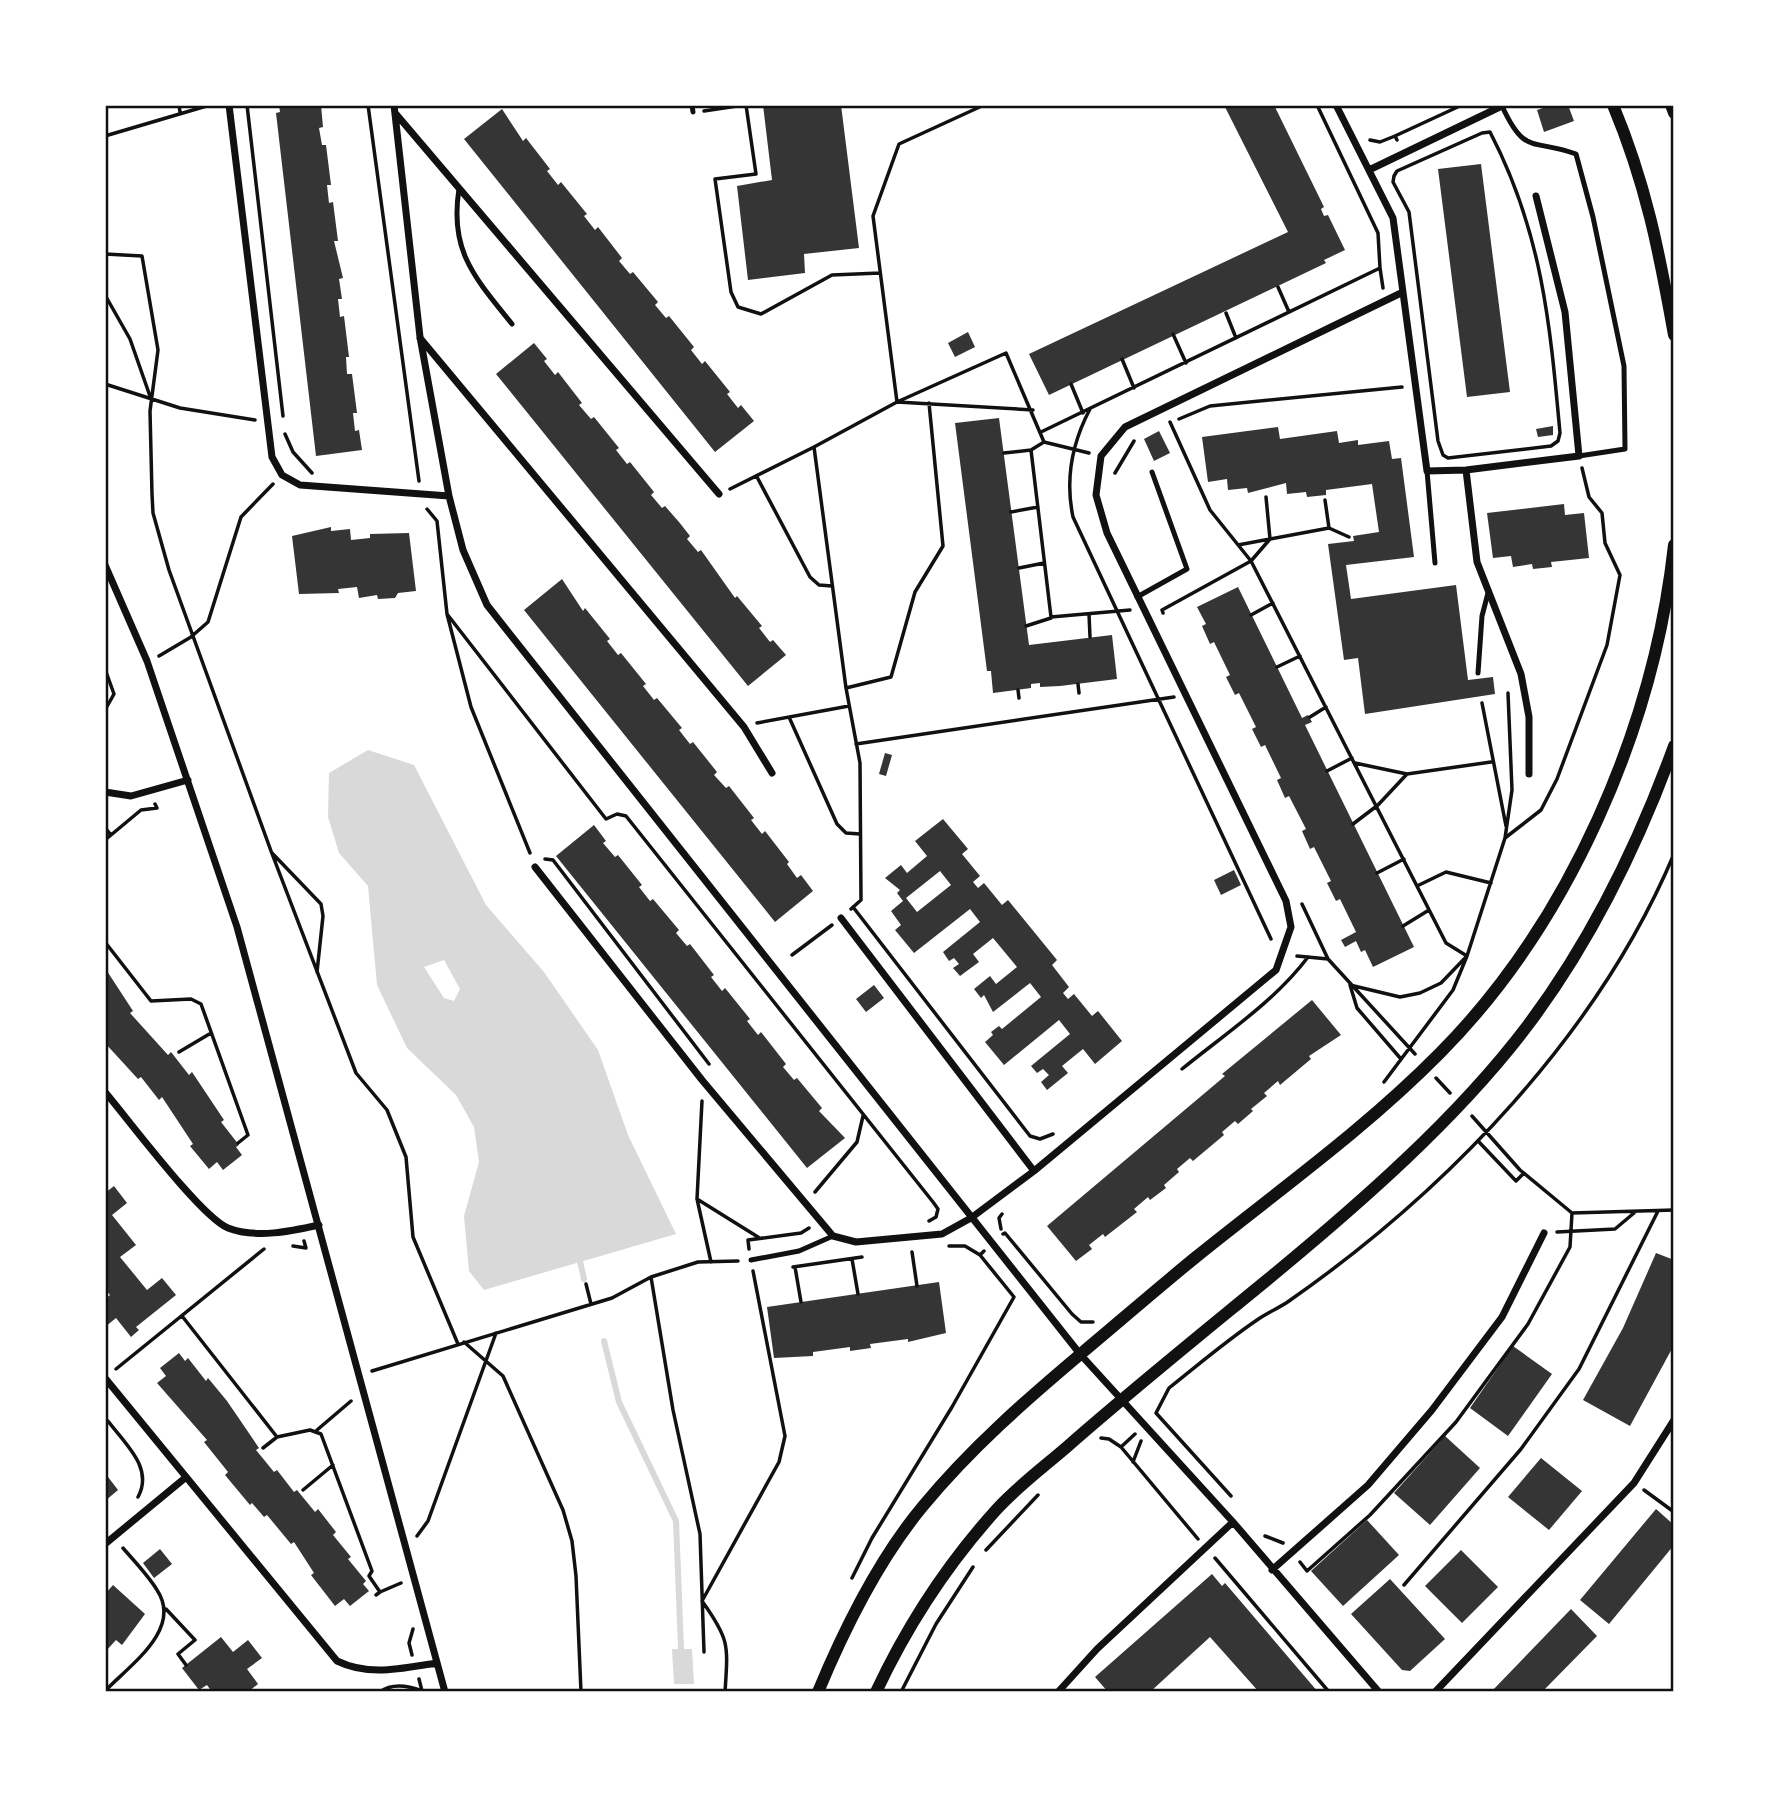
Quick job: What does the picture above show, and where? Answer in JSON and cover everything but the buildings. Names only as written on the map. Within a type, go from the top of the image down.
[{"type":"street","points":[[229,105],[267,423],[272,457],[282,475],[300,485],[449,496]]},
{"type":"street","points":[[394,105],[420,338],[449,496],[463,550],[487,605],[1080,1354],[1233,1522],[1379,1692]]},
{"type":"street","points":[[1336,105],[1393,218],[1427,471],[1466,470],[1579,456],[1565,312],[1536,196]]},
{"type":"street","points":[[1369,170],[1503,105]]},
{"type":"street","points":[[1613,105],[1636,160],[1648,203],[1674,335]]},
{"type":"street","points":[[1671,105],[1674,113]]},
{"type":"street","points":[[395,114],[719,494]]},
{"type":"street","points":[[536,867],[702,1080],[833,1236],[856,1242],[942,1234],[971,1219],[1034,1171],[1276,970],[1284,954],[1291,927],[1286,901],[1107,533],[1096,495],[1101,456],[1125,427],[1401,293]]},
{"type":"street","points":[[420,338],[744,727],[772,773]]},
{"type":"street","points":[[1466,470],[1477,562],[1506,630],[1521,674],[1529,717],[1529,774]]},
{"type":"street","points":[[818,1692],[833,1655],[880,1569],[921,1509],[969,1453],[1038,1388],[1198,1256],[1319,1163],[1430,1062],[1477,1010],[1527,944],[1595,827],[1630,738],[1662,620],[1674,545]]},
{"type":"street","points":[[105,565],[147,661],[237,927],[445,1692]]},
{"type":"street","points":[[876,1692],[894,1653],[942,1579],[999,1507],[1120,1400],[1269,1278],[1413,1150],[1493,1068],[1566,970],[1597,919],[1635,843],[1674,746]]},
{"type":"street","points":[[105,792],[131,796],[188,780]]},
{"type":"street","points":[[841,918],[1034,1171]]},
{"type":"street","points":[[105,1092],[203,1209],[227,1228],[253,1234],[319,1225]]},
{"type":"street","points":[[1272,1570],[1368,1485],[1432,1410],[1502,1317],[1545,1233]]},
{"type":"street","points":[[105,1378],[337,1661],[355,1670],[374,1672],[437,1663]]},
{"type":"street","points":[[1435,1692],[1634,1483],[1674,1420]]},
{"type":"street","points":[[105,1544],[185,1478]]},
{"type":"street","points":[[1058,1692],[1097,1649],[1233,1522]]},
{"type":"lane","points":[[692,105],[693,112]]},
{"type":"lane","points":[[1503,105],[1515,135],[1536,146],[1576,155],[1593,217],[1624,366],[1625,449],[1579,456]]},
{"type":"lane","points":[[459,189],[454,217],[464,257],[471,272],[512,324]]},
{"type":"lane","points":[[1427,471],[1435,563]]},
{"type":"lane","points":[[1137,597],[1187,569],[1152,472]]},
{"type":"lane","points":[[1478,673],[1482,616],[1488,593]]},
{"type":"lane","points":[[748,1260],[799,1251],[833,1236]]},
{"type":"path","points":[[179,105],[180,112]]},
{"type":"path","points":[[105,136],[210,105]]},
{"type":"path","points":[[247,105],[286,436],[293,452],[312,472],[320,475]]},
{"type":"path","points":[[368,105],[419,481],[406,481]]},
{"type":"path","points":[[693,112],[745,105],[756,174],[715,178],[731,292],[738,307],[761,314],[832,275],[880,273]]},
{"type":"path","points":[[897,402],[873,216],[899,144],[984,105]]},
{"type":"path","points":[[1317,105],[1378,233],[1385,300]]},
{"type":"path","points":[[1364,132],[1375,142],[1395,136],[1462,105]]},
{"type":"path","points":[[1490,132],[1509,168],[1534,240],[1550,317],[1560,433],[1558,441],[1551,446],[1448,458],[1443,455],[1438,441],[1410,221],[1393,182],[1394,176],[1409,165],[1490,132]]},
{"type":"path","points":[[1395,136],[1404,153]]},
{"type":"path","points":[[105,254],[142,256],[158,350],[149,454],[153,513],[191,637],[356,1073],[387,1111],[406,1157],[413,1237],[458,1344]]},
{"type":"path","points":[[1041,432],[1380,268]]},
{"type":"path","points":[[1278,287],[1289,312]]},
{"type":"path","points":[[105,295],[130,339],[152,401]]},
{"type":"path","points":[[1226,313],[1236,338]]},
{"type":"path","points":[[1173,334],[1185,363]]},
{"type":"path","points":[[719,494],[757,477],[897,402],[1006,353],[1033,410],[1044,442]]},
{"type":"path","points":[[1122,359],[1134,388]]},
{"type":"path","points":[[105,384],[152,401],[267,423]]},
{"type":"path","points":[[1070,384],[1083,412]]},
{"type":"path","points":[[1159,428],[1210,406],[1415,386]]},
{"type":"path","points":[[897,402],[1033,410]]},
{"type":"path","points":[[846,688],[891,677],[915,592],[943,546],[929,403]]},
{"type":"path","points":[[1090,409],[1074,449],[1069,478],[1073,517],[1272,944]]},
{"type":"path","points":[[1170,422],[1210,510],[1251,561],[1378,805],[1446,943],[1466,956]]},
{"type":"path","points":[[1114,476],[1116,467],[1136,439]]},
{"type":"path","points":[[1004,453],[1031,450],[1044,442],[1101,456]]},
{"type":"path","points":[[792,955],[861,900],[860,763],[846,688],[814,447]]},
{"type":"path","points":[[1031,450],[1051,617]]},
{"type":"path","points":[[1505,838],[1541,810],[1557,779],[1607,645],[1620,575],[1605,543],[1601,513],[1589,497],[1579,456]]},
{"type":"path","points":[[147,661],[170,651],[208,622],[241,517],[282,475]]},
{"type":"path","points":[[757,477],[810,577],[819,585],[832,586]]},
{"type":"path","points":[[421,495],[420,509],[433,513],[437,521],[447,614],[471,707],[536,867]]},
{"type":"path","points":[[1161,610],[1251,561],[1270,539],[1266,497]]},
{"type":"path","points":[[1325,500],[1329,528]]},
{"type":"path","points":[[1011,512],[1038,507]]},
{"type":"path","points":[[1238,545],[1329,528],[1349,537]]},
{"type":"path","points":[[1019,568],[1045,563]]},
{"type":"path","points":[[1151,589],[1167,623]]},
{"type":"path","points":[[1251,615],[1273,603]]},
{"type":"path","points":[[1026,626],[1051,617],[1143,609]]},
{"type":"path","points":[[447,614],[606,819],[617,814],[626,816],[938,1209],[936,1217],[919,1222]]},
{"type":"path","points":[[1089,614],[1090,638]]},
{"type":"path","points":[[1277,667],[1300,656]]},
{"type":"path","points":[[105,669],[114,694],[105,710]]},
{"type":"path","points":[[1078,684],[1079,693]]},
{"type":"path","points":[[1018,690],[1019,698]]},
{"type":"path","points":[[1382,1083],[1453,990],[1491,883],[1505,838],[1512,790],[1508,691]]},
{"type":"path","points":[[855,744],[1186,696]]},
{"type":"path","points":[[1482,703],[1491,762],[1506,828]]},
{"type":"path","points":[[744,727],[849,706]]},
{"type":"path","points":[[1310,718],[1326,707]]},
{"type":"path","points":[[789,717],[837,824],[846,834],[860,834]]},
{"type":"path","points":[[1327,771],[1352,758]]},
{"type":"path","points":[[1355,763],[1407,774],[1491,762]]},
{"type":"path","points":[[1353,824],[1378,805],[1407,774]]},
{"type":"path","points":[[105,840],[141,810],[157,808]]},
{"type":"path","points":[[105,828],[111,835]]},
{"type":"path","points":[[271,851],[321,904],[323,916],[317,974]]},
{"type":"path","points":[[532,859],[553,860],[711,1066]]},
{"type":"path","points":[[1377,873],[1404,859]]},
{"type":"path","points":[[1417,886],[1446,873],[1491,883]]},
{"type":"path","points":[[1298,897],[1328,959],[1418,1058]]},
{"type":"path","points":[[853,907],[1030,1136],[1048,1138],[1059,1131]]},
{"type":"path","points":[[1403,926],[1429,910]]},
{"type":"path","points":[[105,942],[151,1001],[196,1000],[201,1004],[248,1135],[237,1143]]},
{"type":"path","points":[[1284,954],[1328,959]]},
{"type":"path","points":[[1350,985],[1400,997],[1420,993],[1441,983],[1466,956]]},
{"type":"path","points":[[1350,985],[1357,1008],[1401,1059]]},
{"type":"path","points":[[179,1052],[211,1033]]},
{"type":"path","points":[[1427,1068],[1455,1098]]},
{"type":"path","points":[[702,1080],[697,1199],[710,1262]]},
{"type":"path","points":[[1464,1108],[1522,1171],[1572,1213],[1674,1210]]},
{"type":"path","points":[[811,1196],[857,1142],[863,1116]]},
{"type":"path","points":[[1479,1142],[1516,1181],[1522,1171]]},
{"type":"path","points":[[697,1199],[760,1238],[802,1233],[818,1221]]},
{"type":"path","points":[[1545,1233],[1615,1229],[1636,1211]]},
{"type":"path","points":[[1404,1586],[1521,1449],[1578,1369],[1658,1211]]},
{"type":"path","points":[[1257,1527],[1273,1542],[1282,1542],[1307,1571],[1370,1515],[1456,1422],[1528,1324],[1570,1247],[1572,1213]]},
{"type":"path","points":[[283,1247],[306,1248],[302,1229]]},
{"type":"path","points":[[937,1248],[965,1247],[980,1255]]},
{"type":"path","points":[[115,1370],[260,1249],[272,1248]]},
{"type":"path","points":[[900,1253],[924,1250]]},
{"type":"path","points":[[912,1252],[916,1286]]},
{"type":"path","points":[[785,1269],[864,1257]]},
{"type":"path","points":[[852,1259],[858,1294]]},
{"type":"path","points":[[360,1374],[612,1298],[651,1278],[698,1262],[748,1260],[754,1274],[785,1436],[783,1451],[702,1601]]},
{"type":"path","points":[[795,1267],[801,1302]]},
{"type":"path","points":[[754,1274],[764,1272]]},
{"type":"path","points":[[651,1278],[673,1410],[700,1534],[704,1652]]},
{"type":"path","points":[[586,1284],[591,1304]]},
{"type":"path","points":[[850,1583],[872,1538],[952,1407],[1014,1297]]},
{"type":"path","points":[[181,1316],[277,1437]]},
{"type":"path","points":[[404,1594],[396,1563],[428,1521],[484,1360],[496,1333]]},
{"type":"path","points":[[464,1342],[503,1376],[515,1408],[546,1467],[566,1520],[576,1576],[581,1692]]},
{"type":"path","points":[[1169,1388],[1156,1413],[1233,1498]]},
{"type":"path","points":[[263,1448],[277,1437],[317,1431],[353,1399]]},
{"type":"path","points":[[106,1420],[142,1466],[142,1490],[130,1504]]},
{"type":"path","points":[[317,1431],[321,1434],[333,1465],[372,1571],[369,1576],[378,1593],[401,1583]]},
{"type":"path","points":[[1121,1447],[1136,1432]]},
{"type":"path","points":[[1133,1462],[1144,1438]]},
{"type":"path","points":[[1108,1439],[1121,1447],[1329,1692]]},
{"type":"path","points":[[303,1490],[333,1465]]},
{"type":"path","points":[[1634,1483],[1674,1513]]},
{"type":"path","points":[[901,1692],[936,1624],[980,1557],[1042,1491]]},
{"type":"path","points":[[114,1537],[158,1591],[166,1609],[195,1640],[178,1654],[186,1665]]},
{"type":"path","points":[[702,1601],[722,1629],[728,1645],[725,1692]]},
{"type":"path","points":[[105,1690],[161,1632],[166,1609]]},
{"type":"path","points":[[380,1692],[385,1688],[401,1686],[422,1691],[410,1643],[413,1628],[410,1617]]},
{"type":"shaded area","points":[[368,750],[414,765],[486,905],[544,972],[598,1050],[628,1135],[676,1234],[484,1290],[469,1271],[464,1216],[479,1162],[474,1127],[456,1095],[407,1048],[377,985],[368,886],[339,853],[328,817],[329,773]],"holes":[[[444,960],[460,989],[454,1001],[444,998],[424,967]]]},
{"type":"shaded area","points":[[672,1649],[692,1649],[694,1684],[674,1684]]},
{"type":"waterway","points":[[580,1261],[584,1279]]},
{"type":"waterway","points":[[604,1341],[619,1402],[676,1521],[681,1649]]}]
